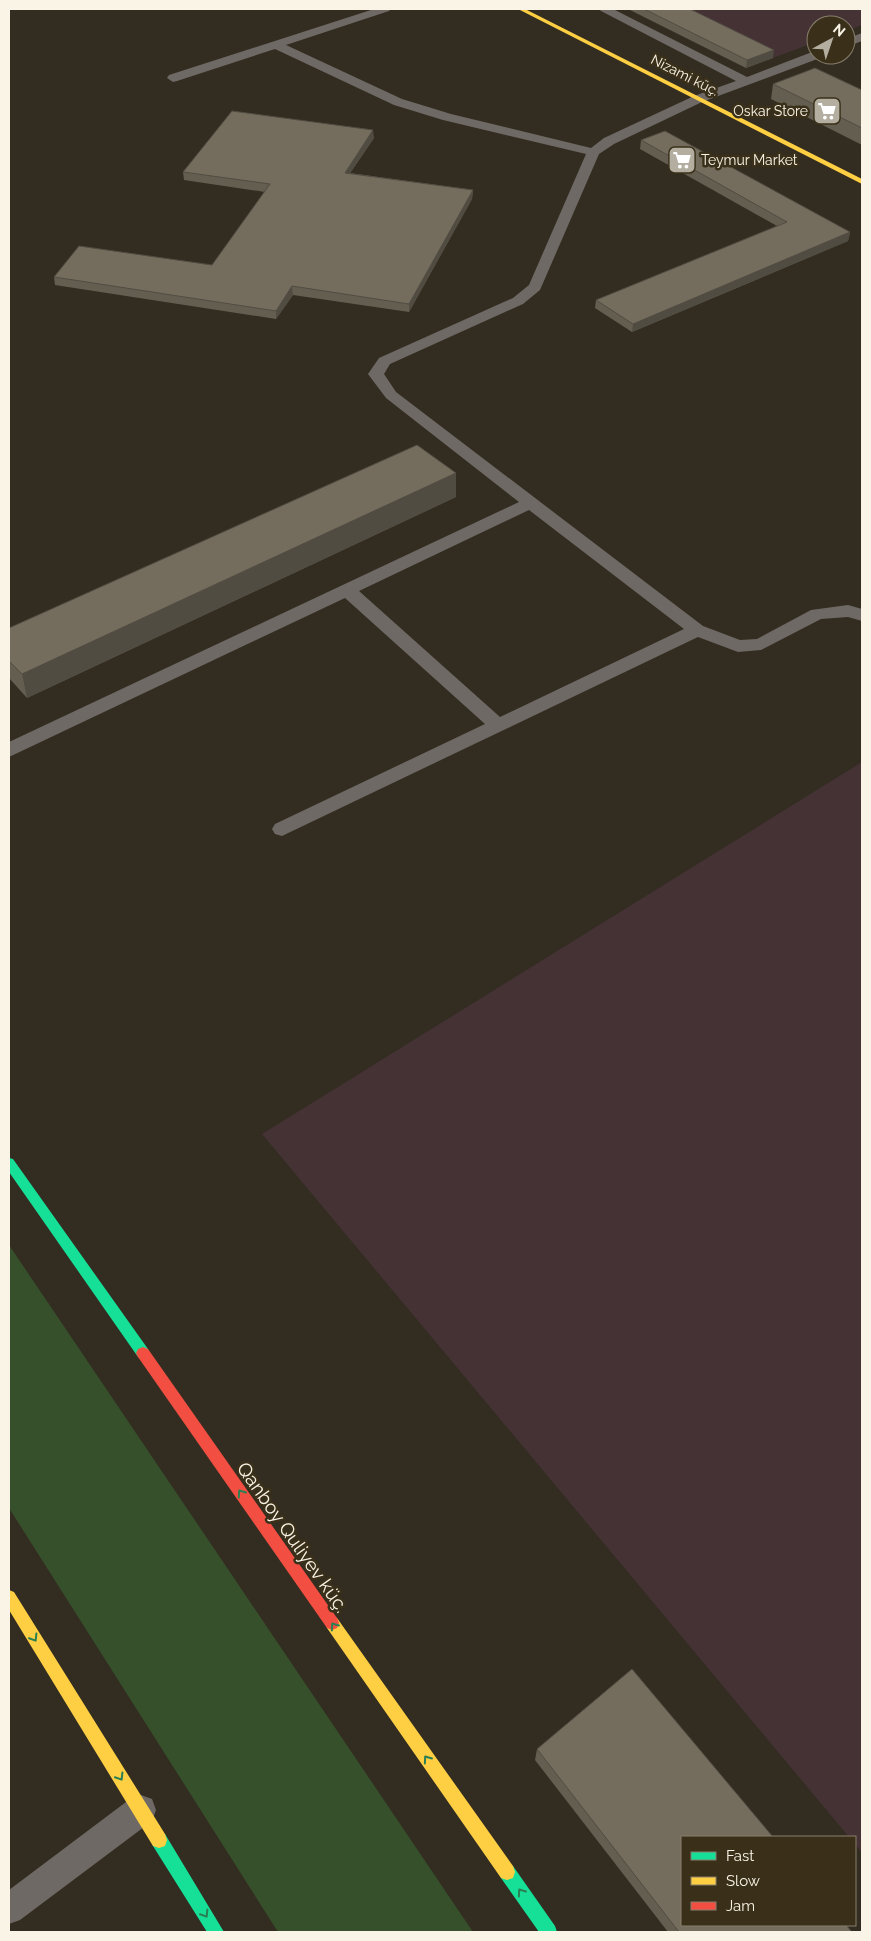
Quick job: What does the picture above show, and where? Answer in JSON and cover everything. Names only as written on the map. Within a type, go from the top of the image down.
[{"type":"street","name":"Nizami küç.","points":[[521,9],[862,182]]},
{"type":"street","name":"Qanboy Quliyev küç.","points":[[9,1163],[548,1932]]},
{"type":"street","points":[[9,1597],[216,1932]]},
{"type":"lane","points":[[173,78],[385,9]]},
{"type":"lane","points":[[605,9],[746,81]]},
{"type":"lane","points":[[276,44],[398,102],[447,117],[594,152]]},
{"type":"lane","points":[[806,59],[698,99],[609,141],[594,152],[535,287],[518,301],[384,361],[376,374],[390,395],[696,630],[738,646],[761,644],[816,614],[848,611],[862,616]]},
{"type":"lane","points":[[9,750],[530,503]]},
{"type":"lane","points":[[347,590],[498,725]]},
{"type":"lane","points":[[282,828],[696,630]]},
{"type":"lane","points":[[9,1909],[141,1810]]},
{"type":"shaded area","points":[[673,9],[862,9],[862,25],[856,27],[856,15],[806,15],[806,46],[773,58]]},
{"type":"shaded area","points":[[862,762],[862,1853],[856,1845],[856,1836],[848,1836],[262,1134]]},
{"type":"green space","points":[[9,1245],[473,1932],[278,1932],[9,1508]]},
{"type":"building","points":[[644,9],[690,9],[774,50],[747,60]]},
{"type":"building","points":[[815,68],[862,90],[862,128],[773,84]]},
{"type":"building","points":[[232,111],[373,130],[345,173],[473,190],[409,304],[292,286],[276,311],[54,277],[79,246],[212,265],[270,184],[183,172]]},
{"type":"building","points":[[665,131],[850,232],[633,324],[596,300],[787,222],[641,140]]},
{"type":"building","points":[[417,445],[456,473],[22,674],[9,661],[9,628]]},
{"type":"building","points":[[632,1669],[772,1836],[681,1836],[681,1926],[847,1926],[852,1932],[679,1932],[537,1749]]},
{"type":"traffic: fast","points":[[9,1163],[143,1353]]},
{"type":"traffic: fast","points":[[159,1840],[216,1932]]},
{"type":"traffic: fast","points":[[507,1872],[549,1932]]},
{"type":"traffic: slow","points":[[521,9],[862,182]]},
{"type":"traffic: slow","points":[[9,1597],[159,1840]]},
{"type":"traffic: slow","points":[[332,1623],[507,1872]]},
{"type":"traffic: jam","points":[[143,1353],[332,1623]]},
{"type":"place","name":"Oskar Store","points":[[827,111]]},
{"type":"place","name":"Teymur Market","points":[[682,160]]}]
